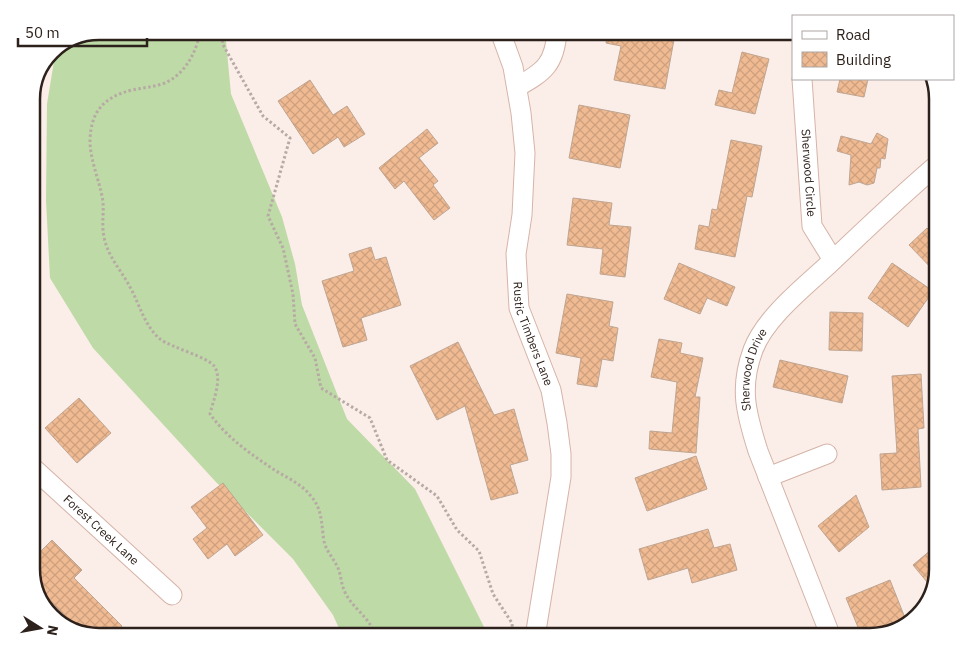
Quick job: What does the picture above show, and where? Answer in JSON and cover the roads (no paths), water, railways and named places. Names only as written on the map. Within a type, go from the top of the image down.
[{"type":"street","name":"Rustic Timbers Lane","points":[[503,40],[513,67],[517,87],[525,154],[522,215],[516,254],[518,308],[551,390],[561,454],[561,477],[536,628]]},
{"type":"street","points":[[517,87],[534,77],[547,66],[556,40]]},
{"type":"street","name":"Sherwood Circle","points":[[802,80],[812,226],[833,260]]},
{"type":"street","name":"Sherwood Drive","points":[[827,628],[750,427],[744,394],[747,373],[763,330],[784,307],[902,194],[929,172]]},
{"type":"street","points":[[768,477],[826,454]]},
{"type":"street","name":"Forest Creek Lane","points":[[40,474],[172,595]]}]
